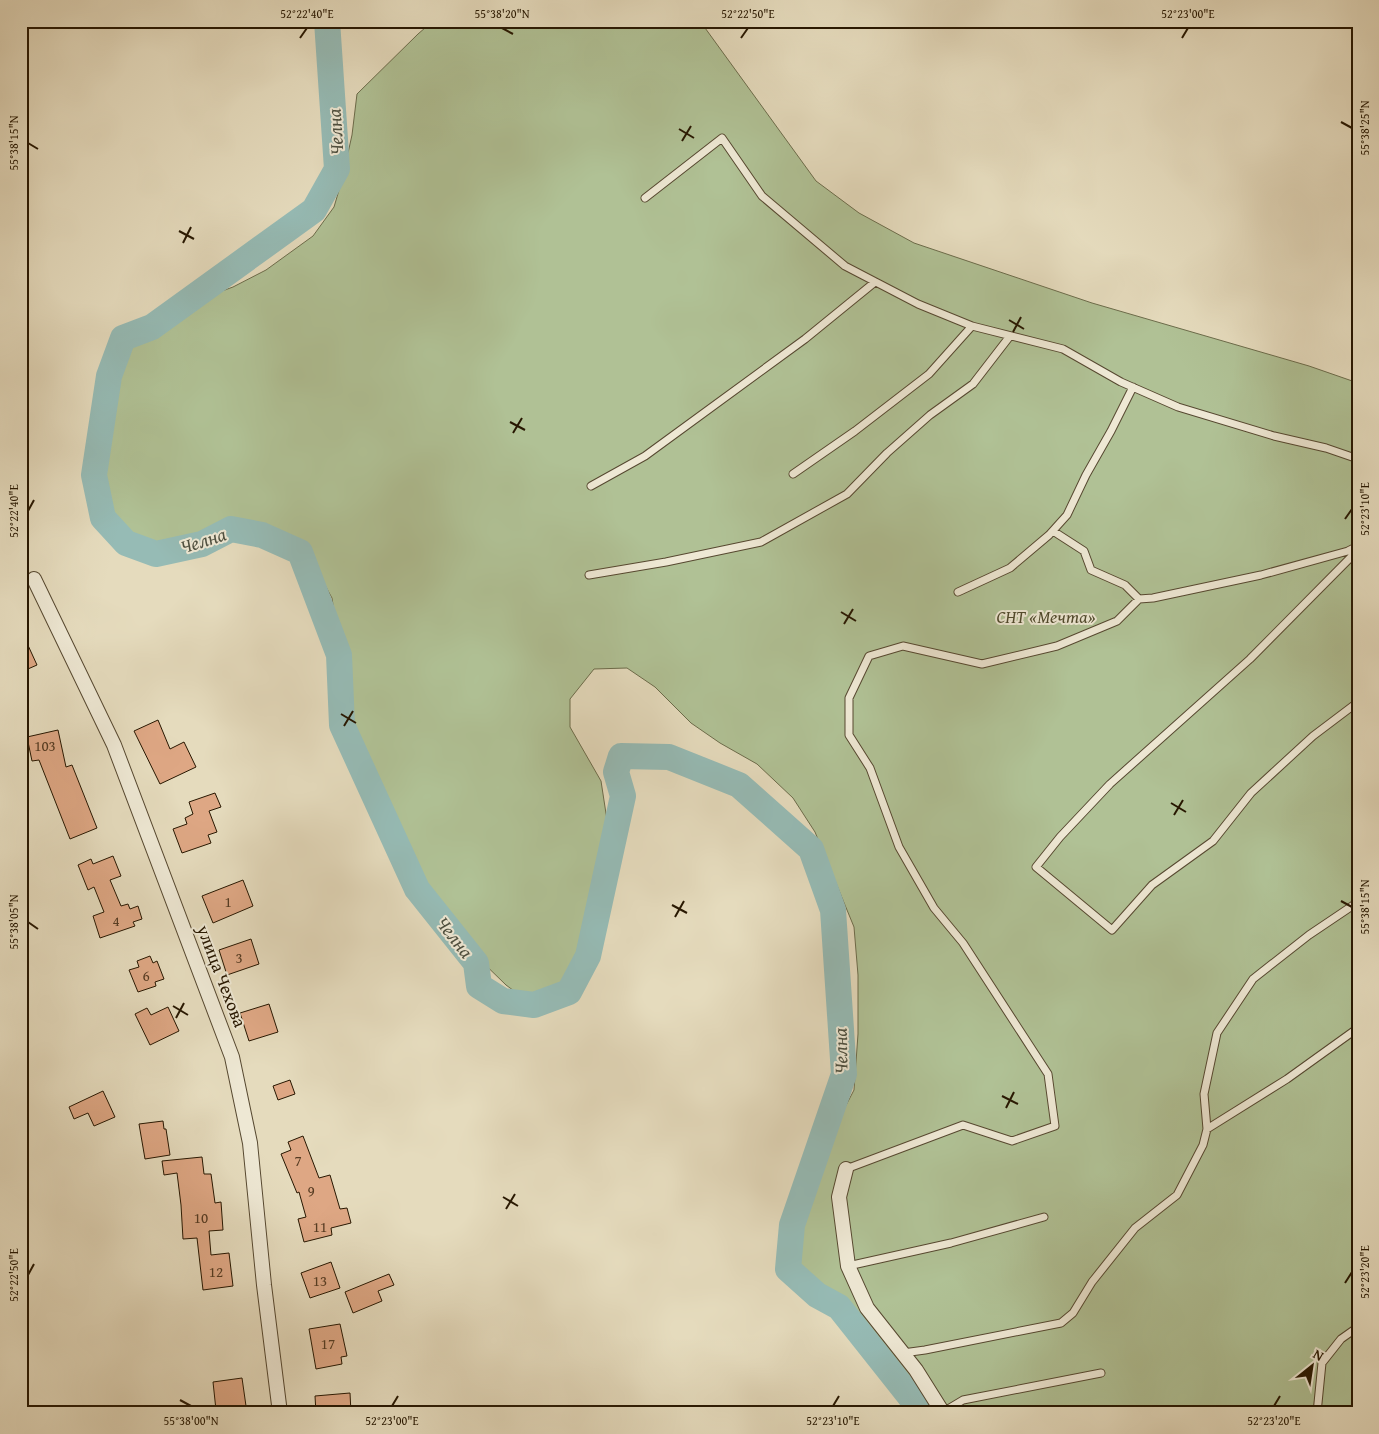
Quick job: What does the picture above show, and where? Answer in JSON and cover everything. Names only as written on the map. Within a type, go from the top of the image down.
[{"type":"street","name":"улица Чехова","points":[[34,579],[114,745],[232,1057],[250,1143],[264,1285],[280,1413]]},
{"type":"street","points":[[846,1169],[839,1197],[848,1266],[867,1308],[916,1370],[943,1413]]},
{"type":"lane","points":[[644,198],[722,138],[762,196],[845,266],[918,304],[972,326],[1063,349],[1121,382],[1178,407],[1274,436],[1326,448],[1358,459]]},
{"type":"lane","points":[[590,486],[653,450],[805,339],[875,282]]},
{"type":"lane","points":[[793,474],[855,432],[929,374],[972,326]]},
{"type":"lane","points":[[589,575],[666,562],[761,542],[847,494],[887,453],[930,415],[973,384],[1010,336]]},
{"type":"lane","points":[[958,592],[1010,568],[1067,515],[1133,387]]},
{"type":"lane","points":[[1052,530],[1084,551],[1091,570],[1125,584],[1139,599]]},
{"type":"lane","points":[[846,1169],[963,1125],[1012,1141],[1054,1126],[1048,1074],[963,943],[934,908],[899,847],[870,768],[848,735],[849,698],[869,656],[903,646],[982,664],[1058,646],[1117,621],[1139,599],[1153,598],[1262,575],[1348,551],[1358,546]]},
{"type":"lane","points":[[1358,550],[1250,660],[1110,784],[1036,867],[1112,930],[1152,885],[1213,841],[1251,794],[1313,736],[1358,702]]},
{"type":"lane","points":[[902,1353],[1061,1323],[1074,1313],[1092,1282],[1135,1228],[1177,1195],[1203,1146],[1207,1129],[1204,1094],[1217,1033],[1253,979],[1310,935],[1358,902]]},
{"type":"lane","points":[[1207,1129],[1287,1079],[1358,1028]]},
{"type":"lane","points":[[848,1266],[952,1244],[1044,1217]]},
{"type":"lane","points":[[1318,1413],[1322,1362],[1341,1339],[1358,1327]]},
{"type":"lane","points":[[943,1413],[963,1400],[1101,1373]]},
{"type":"green space","name":"СНТ «Мечта»","points":[[433,21],[700,21],[816,181],[859,213],[914,243],[1092,303],[1309,366],[1358,383],[1358,1413],[921,1413],[846,1330],[792,1261],[789,1244],[797,1211],[826,1144],[854,1090],[858,1034],[858,975],[854,927],[815,832],[793,798],[757,764],[720,743],[691,723],[655,687],[627,668],[594,669],[570,699],[570,727],[601,781],[609,833],[613,878],[609,901],[596,935],[586,975],[578,988],[560,1001],[529,1002],[506,985],[469,949],[418,880],[369,777],[345,687],[332,598],[315,567],[292,553],[254,540],[233,537],[170,560],[145,553],[124,542],[110,518],[102,491],[104,438],[112,368],[121,344],[127,337],[144,339],[162,333],[185,312],[211,295],[233,287],[266,270],[313,236],[334,207],[352,135],[357,94]]},
{"type":"building","points":[[21,630],[37,665],[21,672]]},
{"type":"building","points":[[158,720],[170,749],[184,742],[196,767],[160,784],[134,731]]},
{"type":"building","points":[[58,730],[66,767],[72,765],[97,828],[70,839],[39,760],[32,761],[27,737]]},
{"type":"building","points":[[215,793],[221,807],[209,811],[217,832],[208,835],[211,843],[182,853],[173,829],[187,824],[185,818],[193,814],[189,802]]},
{"type":"building","points":[[113,856],[121,876],[110,880],[121,906],[128,904],[130,909],[138,906],[142,919],[133,922],[135,926],[100,938],[93,916],[104,912],[94,887],[88,890],[78,865],[91,859],[93,864]]},
{"type":"building","points":[[243,880],[253,906],[213,923],[202,896]]},
{"type":"building","points":[[251,939],[259,964],[227,975],[219,950]]},
{"type":"building","points":[[150,956],[153,963],[157,961],[164,979],[155,982],[156,986],[138,992],[129,970],[139,967],[137,961]]},
{"type":"building","points":[[269,1004],[278,1032],[249,1041],[240,1013]]},
{"type":"building","points":[[168,1007],[179,1031],[150,1045],[135,1014],[147,1008],[151,1015]]},
{"type":"building","points":[[290,1080],[295,1094],[278,1100],[273,1086]]},
{"type":"building","points":[[103,1091],[115,1117],[94,1126],[88,1113],[74,1119],[69,1107]]},
{"type":"building","points":[[163,1121],[170,1155],[145,1159],[139,1124]]},
{"type":"building","points":[[303,1136],[319,1178],[330,1175],[340,1209],[347,1208],[351,1223],[331,1228],[332,1235],[304,1242],[298,1219],[306,1217],[299,1192],[297,1193],[281,1154],[291,1150],[288,1142]]},
{"type":"building","points":[[202,1157],[204,1174],[211,1174],[215,1203],[221,1202],[223,1230],[209,1231],[211,1255],[229,1253],[233,1286],[203,1290],[197,1238],[183,1239],[177,1173],[164,1175],[162,1161]]},
{"type":"building","points":[[331,1262],[340,1288],[310,1298],[301,1273]]},
{"type":"building","points":[[389,1274],[394,1285],[378,1291],[382,1301],[353,1313],[345,1292]]},
{"type":"building","points":[[340,1324],[347,1356],[341,1357],[342,1364],[316,1369],[309,1329]]},
{"type":"building","points":[[242,1378],[246,1406],[216,1410],[213,1382]]},
{"type":"building","points":[[350,1393],[351,1413],[316,1413],[315,1396]]},
{"type":"waterway","name":"Челна","points":[[327,21],[337,169],[314,210],[152,327],[123,338],[109,376],[94,475],[103,518],[126,543],[156,554],[202,544],[231,529],[262,535],[300,552],[339,655],[342,725],[417,889],[476,963],[479,986],[503,1001],[534,1005],[569,992],[588,956],[623,796],[616,772],[621,756],[669,757],[739,785],[811,849],[833,910],[844,1074],[792,1225],[788,1269],[817,1295],[839,1307],[923,1413]]}]
